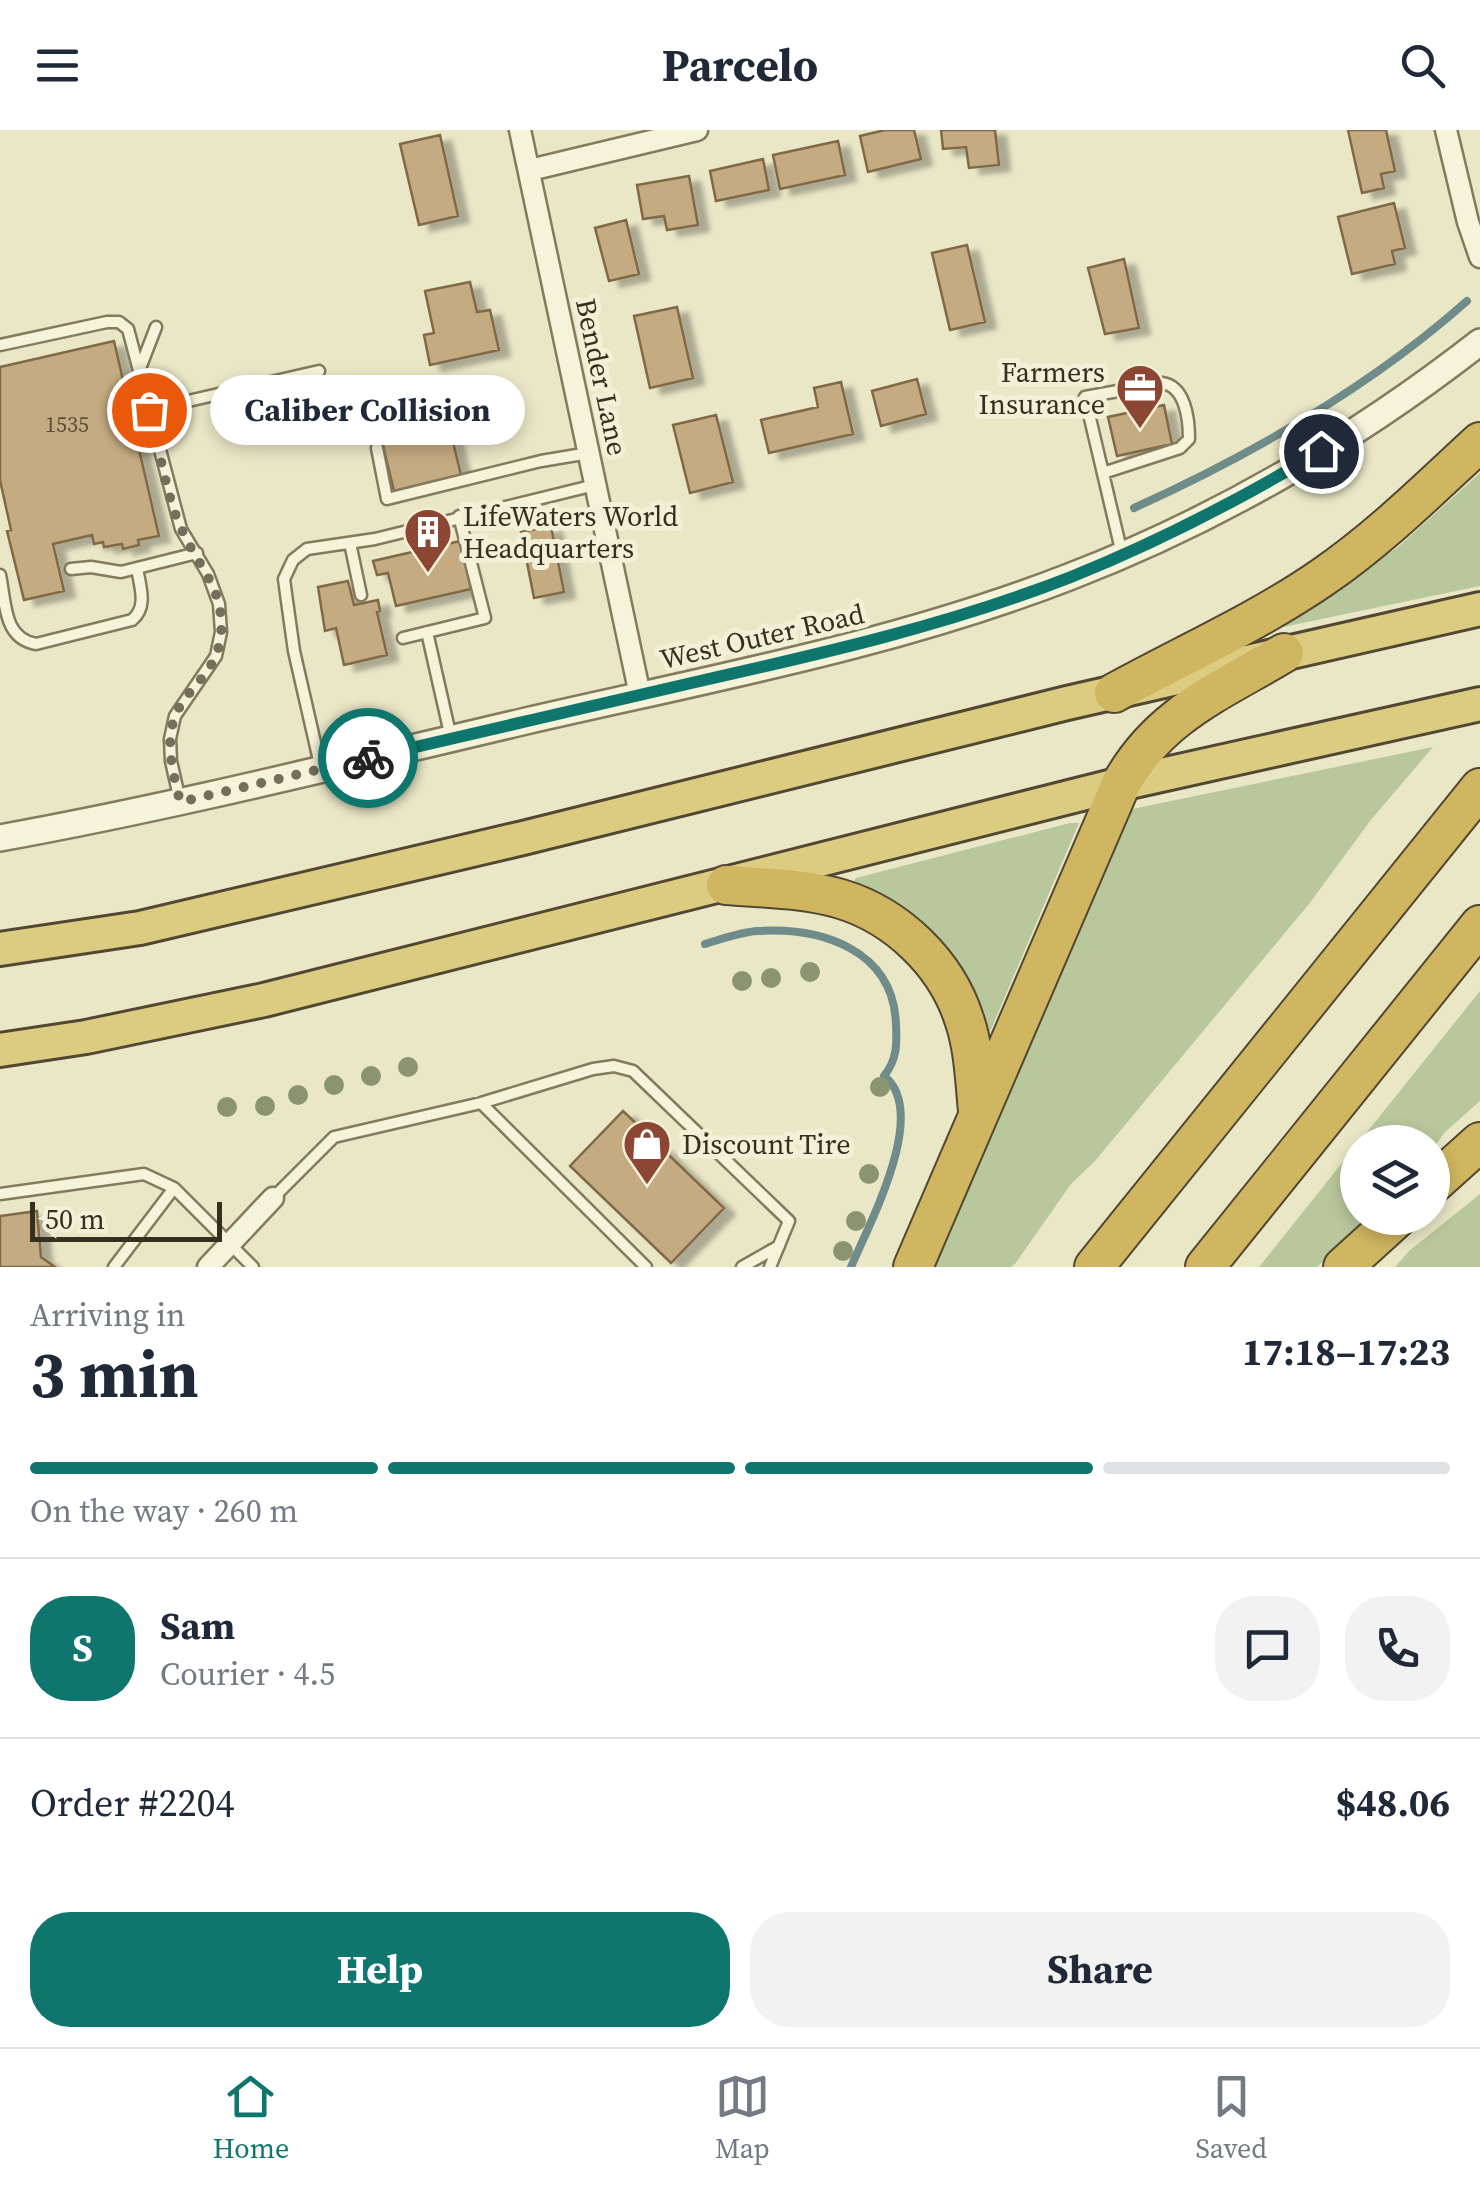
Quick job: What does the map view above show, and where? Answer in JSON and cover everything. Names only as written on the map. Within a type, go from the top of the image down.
[{"type":"highway","points":[[1114,692],[1320,579],[1363,548],[1480,442]]},
{"type":"highway","points":[[0,949],[140,928],[292,893],[1114,692],[1480,608]]},
{"type":"highway","points":[[914,1267],[1120,784],[1135,758],[1174,719],[1284,653]]},
{"type":"highway","points":[[0,1050],[177,1020],[1120,784],[1480,704]]},
{"type":"highway","points":[[1094,1267],[1480,788]]},
{"type":"highway","points":[[726,884],[841,899],[872,912],[908,936],[936,965],[965,1021],[979,1114]]},
{"type":"highway","points":[[1205,1267],[1480,925]]},
{"type":"highway","points":[[1450,1170],[1480,1142]]},
{"type":"highway","points":[[1343,1267],[1379,1235]]},
{"type":"street","name":"Bender Lane","points":[[520,130],[640,695]]},
{"type":"street","points":[[530,170],[697,130]]},
{"type":"street","points":[[1446,130],[1480,258]]},
{"type":"street","name":"West Outer Road","points":[[0,838],[180,802],[640,695],[900,633],[1016,597],[1122,554],[1224,506],[1321,451],[1414,391],[1480,342]]},
{"type":"street","points":[[208,1267],[273,1198]]},
{"type":"lane","points":[[0,345],[119,322],[128,330],[181,529],[197,553],[220,604],[221,632],[216,656],[175,716],[170,738],[170,761],[180,802]]},
{"type":"lane","points":[[139,372],[156,327]]},
{"type":"lane","points":[[149,410],[319,372]]},
{"type":"lane","points":[[1103,473],[1180,448],[1189,439],[1180,391],[1172,384],[1085,396],[1103,473],[1122,554]]},
{"type":"lane","points":[[377,448],[387,499],[541,461],[590,453]]},
{"type":"lane","points":[[321,769],[294,651],[284,579],[293,560],[307,550],[375,539],[596,484]]},
{"type":"lane","points":[[404,638],[485,618],[459,516]]},
{"type":"lane","points":[[350,542],[360,595]]},
{"type":"lane","points":[[71,569],[91,567],[121,572],[197,553]]},
{"type":"lane","points":[[0,575],[12,632],[22,641],[36,644],[132,620],[140,614],[137,568]]},
{"type":"lane","points":[[427,632],[452,738]]},
{"type":"lane","points":[[273,1198],[334,1138],[614,1066],[633,1071],[789,1221],[770,1267]]},
{"type":"lane","points":[[481,1103],[646,1267]]},
{"type":"lane","points":[[0,1194],[144,1174],[174,1188],[254,1267]]},
{"type":"lane","points":[[114,1267],[174,1188]]},
{"type":"lane","points":[[742,1267],[779,1246]]},
{"type":"green space","points":[[1480,473],[1480,586],[1283,627],[1398,547]]},
{"type":"green space","points":[[1433,747],[1370,821],[1309,904],[1095,1161],[1071,1184],[1015,1264],[935,1267],[1132,809]]},
{"type":"green space","points":[[1079,823],[989,1034],[852,884],[856,878]]},
{"type":"green space","points":[[1480,991],[1480,1101],[1450,1128],[1373,1125]]},
{"type":"green space","points":[[1340,1165],[1340,1235],[1352,1235],[1317,1267],[1259,1267]]},
{"type":"green space","points":[[1480,1194],[1480,1267],[1395,1267],[1429,1235],[1450,1235],[1450,1218]]},
{"type":"building","points":[[885,130],[914,130],[921,159],[868,172],[860,136]]},
{"type":"building","points":[[941,130],[995,130],[999,165],[969,168],[966,147],[943,149]]},
{"type":"building","points":[[1348,130],[1386,130],[1395,171],[1381,174],[1384,188],[1362,193]]},
{"type":"building","points":[[440,135],[458,216],[419,225],[400,144]]},
{"type":"building","points":[[838,141],[845,175],[780,189],[773,155]]},
{"type":"building","points":[[763,159],[769,190],[716,201],[710,171]]},
{"type":"building","points":[[689,176],[698,225],[667,230],[664,216],[643,219],[637,185]]},
{"type":"building","points":[[1394,203],[1405,248],[1392,251],[1395,264],[1352,274],[1338,217]]},
{"type":"building","points":[[626,220],[639,274],[609,281],[595,228]]},
{"type":"building","points":[[967,245],[985,322],[950,330],[932,253]]},
{"type":"building","points":[[1124,259],[1139,328],[1105,334],[1088,268]]},
{"type":"building","points":[[470,282],[477,312],[490,310],[499,350],[430,365],[424,335],[434,333],[425,291]]},
{"type":"building","points":[[677,307],[693,378],[650,388],[634,316]]},
{"type":"building","points":[[114,341],[159,536],[138,540],[139,545],[123,549],[122,544],[94,544],[92,535],[53,544],[64,591],[24,600],[7,531],[11,530],[0,480],[0,367]]},
{"type":"building","points":[[917,379],[926,414],[881,426],[872,391]]},
{"type":"building","points":[[841,382],[853,434],[769,453],[761,420],[818,407],[814,388]]},
{"type":"building","name":"Farmers Insurance","points":[[1164,405],[1172,444],[1117,456],[1108,417]]},
{"type":"building","points":[[716,415],[733,482],[690,493],[673,425]]},
{"type":"building","points":[[447,417],[461,475],[394,491],[380,433]]},
{"type":"building","points":[[551,526],[564,592],[534,598],[521,532]]},
{"type":"building","name":"LifeWaters World Headquarters","points":[[460,541],[471,589],[396,606],[388,573],[377,575],[373,561]]},
{"type":"building","points":[[348,581],[354,605],[378,600],[387,655],[344,665],[336,628],[325,631],[318,587]]},
{"type":"building","name":"Discount Tire","points":[[623,1111],[724,1208],[671,1263],[570,1166]]},
{"type":"building","points":[[37,1211],[41,1257],[55,1267],[0,1267],[0,1216]]},
{"type":"waterway","points":[[1134,508],[1308,417],[1390,362],[1467,301]]},
{"type":"waterway","points":[[705,944],[751,932],[806,933],[850,948],[883,978],[892,999],[896,1025],[895,1052],[884,1076],[897,1093],[901,1115],[899,1141],[892,1169],[851,1267]]},
{"type":"way so far","points":[[149,410],[181,529],[208,574],[220,604],[221,632],[216,656],[175,716],[170,738],[170,761],[180,802],[368,758]]},
{"type":"place","name":"Caliber Collision","points":[[149,410]]},
{"type":"place","name":"Farmers Insurance","points":[[1140,430]]},
{"type":"place","name":"LifeWaters World Headquarters","points":[[428,574]]},
{"type":"place","name":"Discount Tire","points":[[647,1186]]},
{"type":"route","points":[[368,758],[836,650],[958,616],[1072,576],[1148,543],[1273,480],[1321,451]]}]
